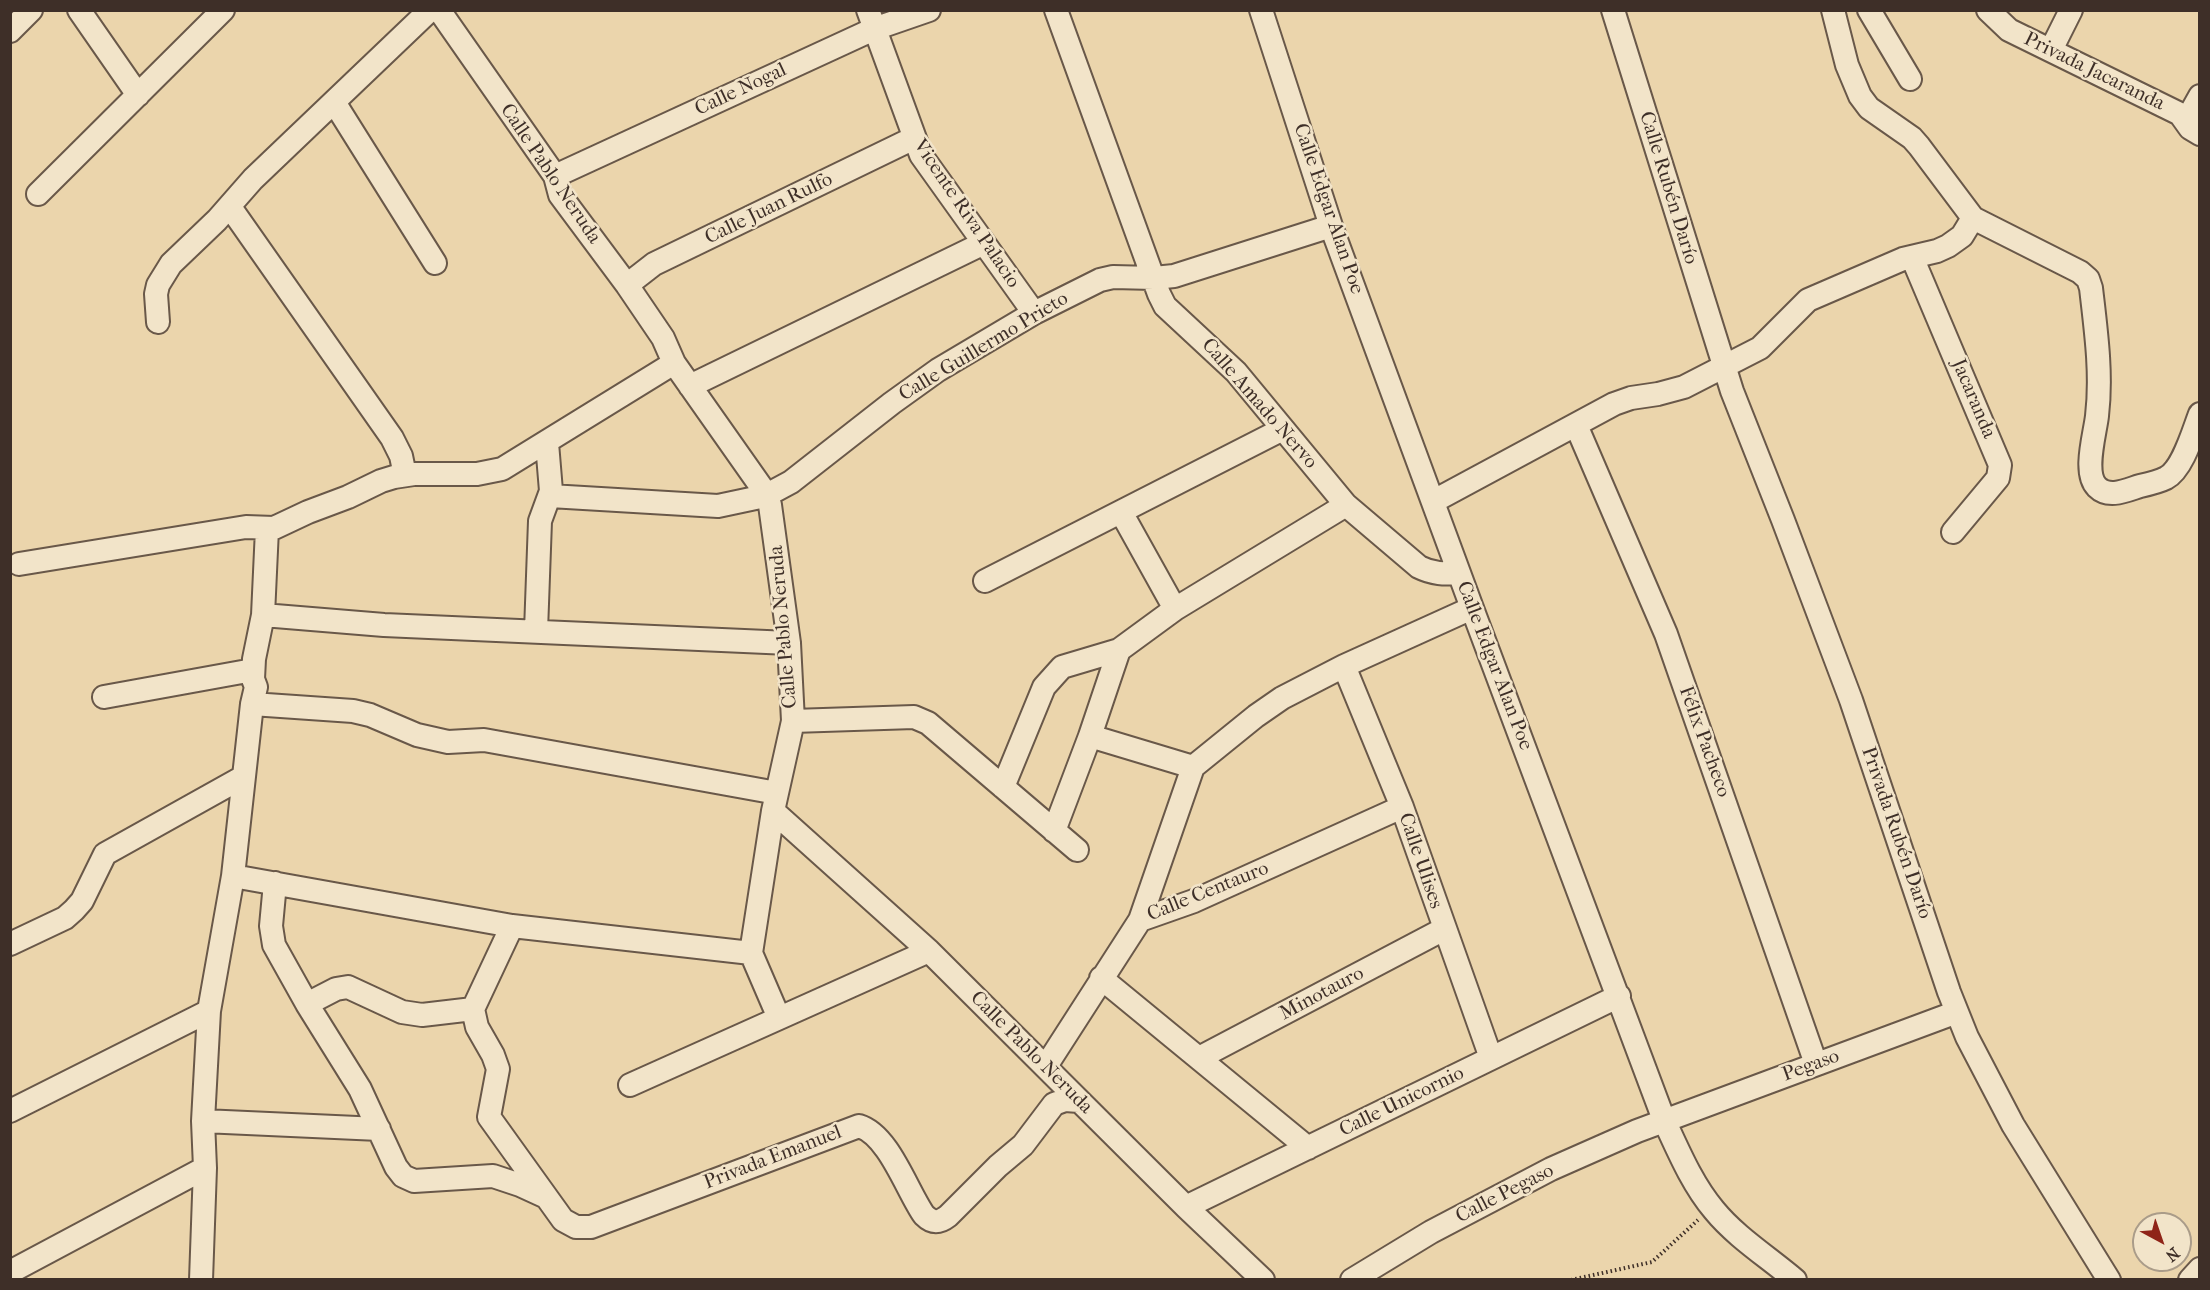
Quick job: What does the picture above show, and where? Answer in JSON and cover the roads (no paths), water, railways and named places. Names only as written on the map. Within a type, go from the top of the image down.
[{"type":"street","points":[[10,31],[31,10]]},
{"type":"street","points":[[79,10],[138,95]]},
{"type":"street","points":[[38,194],[223,10]]},
{"type":"street","points":[[158,322],[156,294],[163,275],[184,251],[230,207],[253,179],[430,10]]},
{"type":"street","name":"Calle Pablo Neruda","points":[[439,10],[555,176],[560,195],[663,338],[674,363],[770,505],[789,643],[793,721],[775,802],[1046,1066],[1186,1208],[1263,1280]]},
{"type":"street","name":"Calle Nogal","points":[[555,176],[871,20],[929,10]]},
{"type":"street","name":"Calle Amado Nervo","points":[[1056,10],[1165,306],[1236,372],[1346,505],[1419,567],[1440,574],[1459,573]]},
{"type":"street","name":"Calle Edgar Alan Poe","points":[[1261,10],[1331,226],[1664,1120],[1688,1169],[1712,1207],[1734,1230],[1795,1280]]},
{"type":"street","name":"Calle Rubén Darío","points":[[1613,10],[1724,366]]},
{"type":"street","points":[[1833,10],[1846,65],[1863,102],[1919,146],[1973,218],[2080,272],[2090,283],[2099,379],[2090,465],[2091,475],[2097,487],[2111,493],[2120,492],[2172,474],[2180,462],[2199,414]]},
{"type":"street","points":[[1869,10],[1910,79]]},
{"type":"street","name":"Privada Jacaranda","points":[[1988,10],[2003,26],[2180,114],[2192,127]]},
{"type":"street","points":[[2051,50],[2071,10]]},
{"type":"street","name":"Vicente Riva Palacio","points":[[871,20],[921,154],[1034,313]]},
{"type":"street","points":[[2192,127],[2199,96]]},
{"type":"street","points":[[334,102],[435,263]]},
{"type":"street","name":"Calle Juan Rulfo","points":[[627,285],[654,264],[914,138]]},
{"type":"street","points":[[230,207],[392,438],[401,456],[405,475]]},
{"type":"street","points":[[1434,501],[1624,400],[1684,387],[1764,345],[1808,300],[1896,262],[1937,251],[1962,236],[1973,218]]},
{"type":"street","name":"Calle Guillermo Prieto","points":[[550,496],[718,506],[765,496],[791,482],[938,370],[1034,313],[1100,280],[1174,276],[1331,226]]},
{"type":"street","points":[[690,386],[984,243]]},
{"type":"street","name":"Jacaranda","points":[[1912,257],[2000,465],[1998,478],[1953,532]]},
{"type":"street","points":[[19,564],[246,527],[267,529],[281,526],[381,481],[405,475],[490,472],[513,464],[674,363]]},
{"type":"street","name":"Privada Rubén Darío","points":[[1724,366],[1851,700],[1967,1037],[2013,1125],[2109,1280]]},
{"type":"street","name":"Félix Pacheco","points":[[1575,425],[1666,634],[1816,1064]]},
{"type":"street","points":[[985,581],[1283,429]]},
{"type":"street","points":[[536,631],[540,521],[550,496],[551,486],[547,443]]},
{"type":"street","points":[[1002,787],[1044,687],[1062,667],[1119,650],[1174,609],[1346,505]]},
{"type":"street","points":[[1121,512],[1174,609]]},
{"type":"street","points":[[201,1280],[205,1168],[203,1121],[209,1011],[233,876],[243,777],[256,687],[253,670],[263,615],[267,529]]},
{"type":"street","points":[[1140,920],[1193,767],[1282,698],[1344,666],[1472,608]]},
{"type":"street","points":[[263,615],[384,625],[789,643]]},
{"type":"street","points":[[1054,831],[1119,650]]},
{"type":"street","name":"Calle Ulises","points":[[1344,666],[1402,807],[1491,1058]]},
{"type":"street","points":[[104,697],[253,670]]},
{"type":"street","points":[[252,704],[353,711],[370,715],[417,735],[448,742],[484,740],[775,802],[751,953],[779,1018]]},
{"type":"street","points":[[793,721],[914,717],[928,723],[1077,850]]},
{"type":"street","points":[[1090,736],[1193,767]]},
{"type":"street","points":[[10,944],[65,918],[74,910],[82,901],[105,854],[243,777]]},
{"type":"street","name":"Calle Centauro","points":[[1046,1066],[1140,920],[1194,901],[1402,807]]},
{"type":"street","points":[[233,876],[512,926],[751,953]]},
{"type":"street","points":[[274,883],[271,926],[274,945],[360,1089],[396,1167],[403,1176],[414,1180],[493,1176],[546,1196]]},
{"type":"street","points":[[308,1004],[336,989],[348,987],[402,1012],[423,1015],[473,1009],[512,926]]},
{"type":"street","name":"Minotauro","points":[[1199,1058],[1444,929]]},
{"type":"street","points":[[630,1085],[929,951]]},
{"type":"street","points":[[1101,978],[1308,1148]]},
{"type":"street","name":"Calle Unicornio","points":[[1186,1208],[1619,996]]},
{"type":"street","name":"Privada Emanuel","points":[[473,1009],[477,1027],[494,1055],[498,1069],[489,1117],[563,1220],[576,1227],[591,1227],[859,1126],[872,1133],[888,1153],[924,1215],[938,1222],[948,1216],[998,1166],[1023,1145],[1054,1104],[1065,1100],[1079,1101]]},
{"type":"street","points":[[10,1111],[209,1011]]},
{"type":"street","name":"Pegaso","points":[[1664,1120],[1957,1012]]},
{"type":"street","name":"Calle Pegaso","points":[[1352,1280],[1431,1232],[1551,1169],[1664,1120]]},
{"type":"street","points":[[203,1121],[379,1130]]},
{"type":"street","points":[[10,1272],[205,1168]]},
{"type":"street","points":[[2190,1280],[2199,1269]]}]
